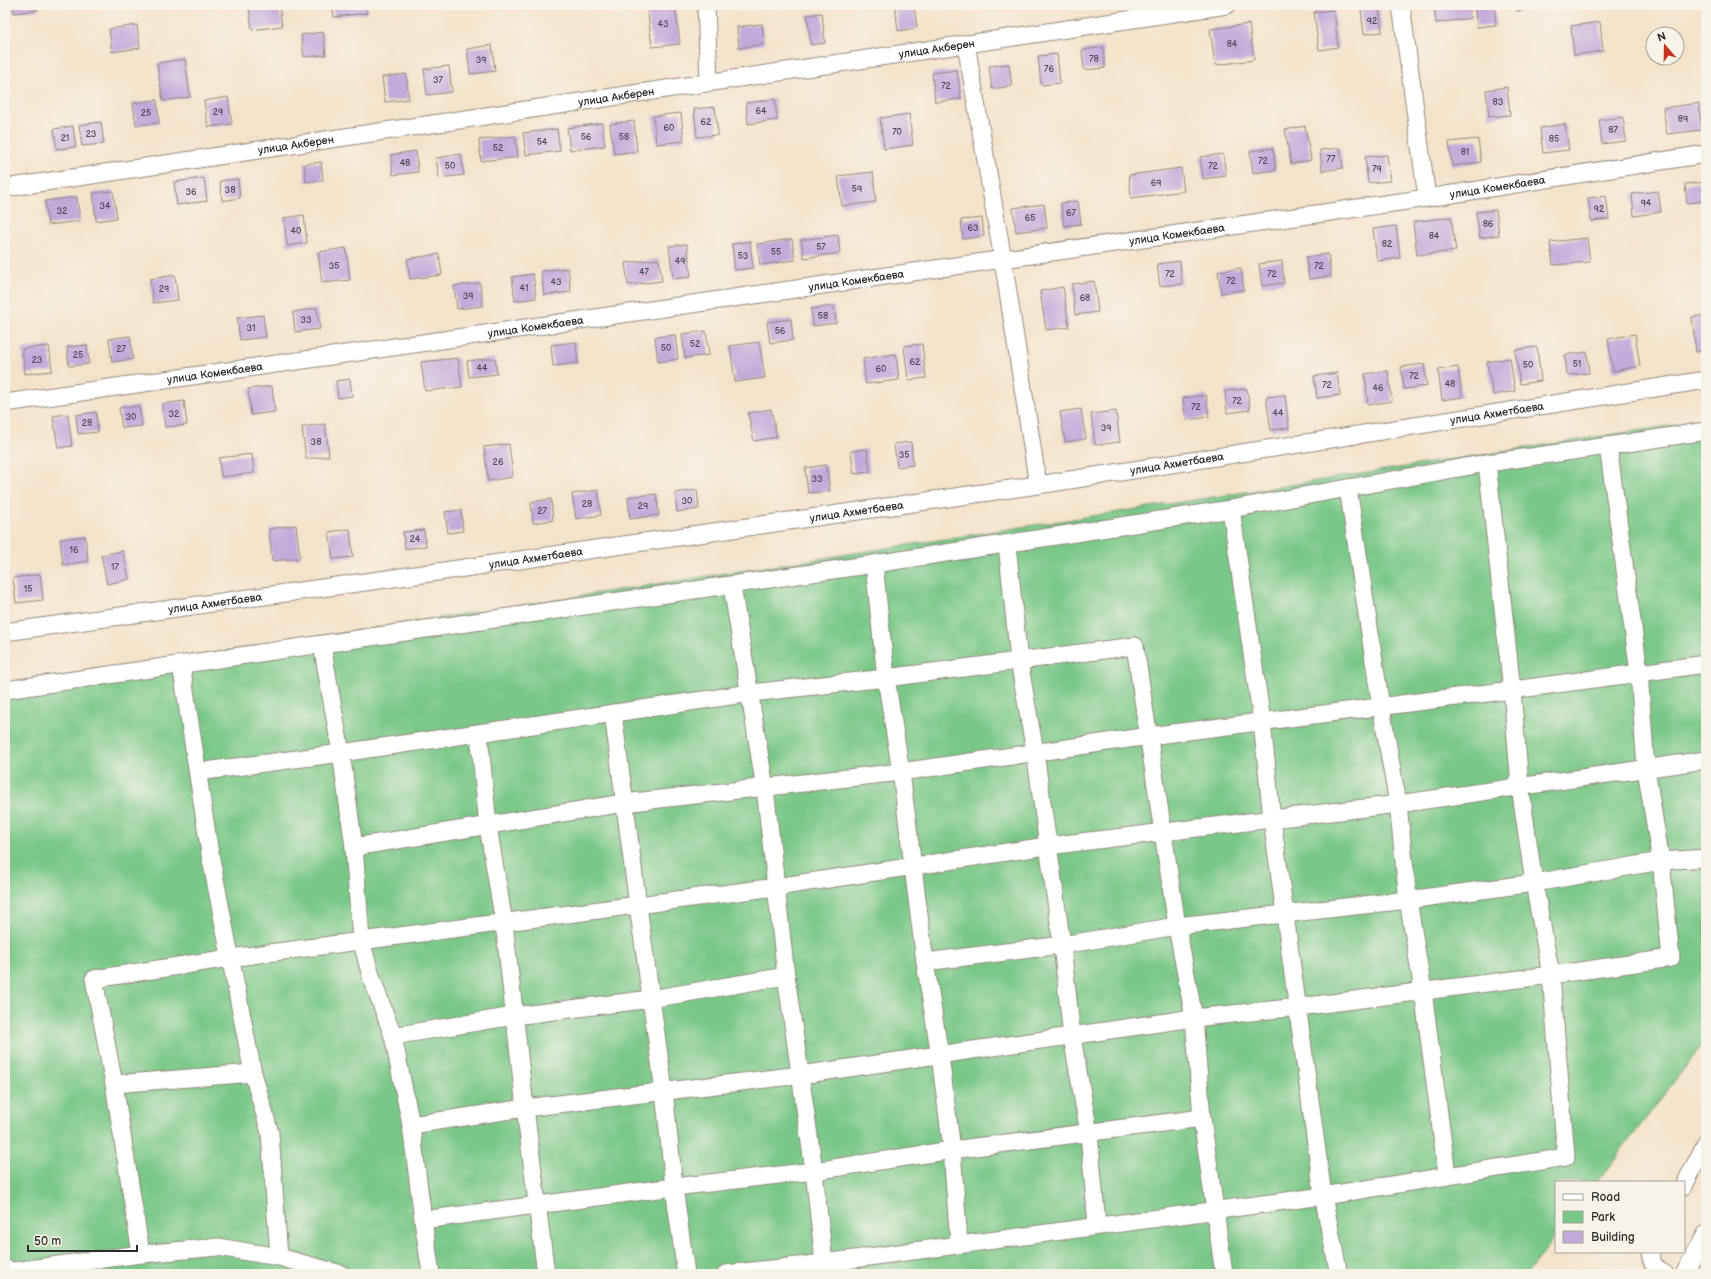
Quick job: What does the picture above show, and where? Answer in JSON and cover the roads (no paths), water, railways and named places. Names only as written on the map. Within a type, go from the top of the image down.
[{"type":"street","points":[[706,5],[709,82]]},
{"type":"street","name":"улица Акберен","points":[[5,188],[1227,5]]},
{"type":"street","points":[[1402,5],[1427,198]]},
{"type":"street","points":[[966,44],[1003,260],[1038,485]]},
{"type":"street","name":"улица Комекбаева","points":[[5,403],[1427,198],[1706,154]]},
{"type":"street","name":"улица Ахметбаева","points":[[5,632],[445,571],[1038,485],[1706,380]]},
{"type":"street","points":[[5,690],[732,586],[1007,544],[1231,509],[1487,463],[1608,446],[1706,430]]},
{"type":"street","points":[[411,1125],[525,1108],[800,1076],[1194,1018],[1299,1007],[1551,976],[1671,958],[1662,861],[1646,769],[1638,672],[1608,446]]},
{"type":"street","points":[[726,1274],[824,1263],[1323,1196],[1566,1157],[1551,976],[1534,883],[1520,786],[1512,690],[1487,463]]},
{"type":"street","points":[[1348,488],[1381,707],[1398,804],[1408,900],[1423,991],[1447,1176]]},
{"type":"street","points":[[1231,509],[1262,722],[1272,819],[1299,1007],[1323,1196],[1339,1274]]},
{"type":"street","points":[[1007,544],[1019,661],[1035,752],[1062,945],[1072,1036],[1089,1133],[1097,1226]]},
{"type":"street","points":[[874,564],[886,678],[952,1150],[959,1244]]},
{"type":"street","points":[[732,586],[765,788],[786,976],[814,1171],[824,1263]]},
{"type":"street","points":[[322,645],[354,847],[361,940],[371,976],[393,1036],[411,1125],[422,1220],[431,1274]]},
{"type":"street","points":[[198,772],[340,753],[750,693],[886,678],[1135,646],[1177,926],[1194,1018],[1202,1118],[1224,1274]]},
{"type":"street","points":[[181,664],[210,854],[253,1073],[270,1133],[279,1257]]},
{"type":"street","points":[[354,847],[624,804],[900,772],[1149,736],[1706,664]]},
{"type":"street","points":[[613,713],[624,804],[664,1091],[674,1187],[686,1274]]},
{"type":"street","points":[[479,733],[488,826],[504,923],[536,1205],[546,1274]]},
{"type":"street","points":[[141,1254],[114,1084],[94,979],[361,940],[638,906],[776,887],[1047,846],[1398,804],[1706,760]]},
{"type":"street","points":[[925,962],[1062,945],[1177,926],[1408,900],[1534,883],[1662,861],[1706,858]]},
{"type":"street","points":[[393,1036],[514,1016],[651,999],[786,976]]},
{"type":"street","points":[[114,1084],[253,1073]]},
{"type":"street","points":[[422,1220],[674,1187],[814,1171],[952,1150],[1202,1118]]},
{"type":"street","points":[[1685,1185],[1701,1165],[1706,1143]]},
{"type":"street","points":[[1684,1274],[1706,1234]]},
{"type":"street","points":[[5,1269],[13,1271],[141,1254],[218,1248],[279,1257],[341,1274]]},
{"type":"street","points":[[1650,1253],[1653,1264],[1659,1271],[1665,1274]]}]
